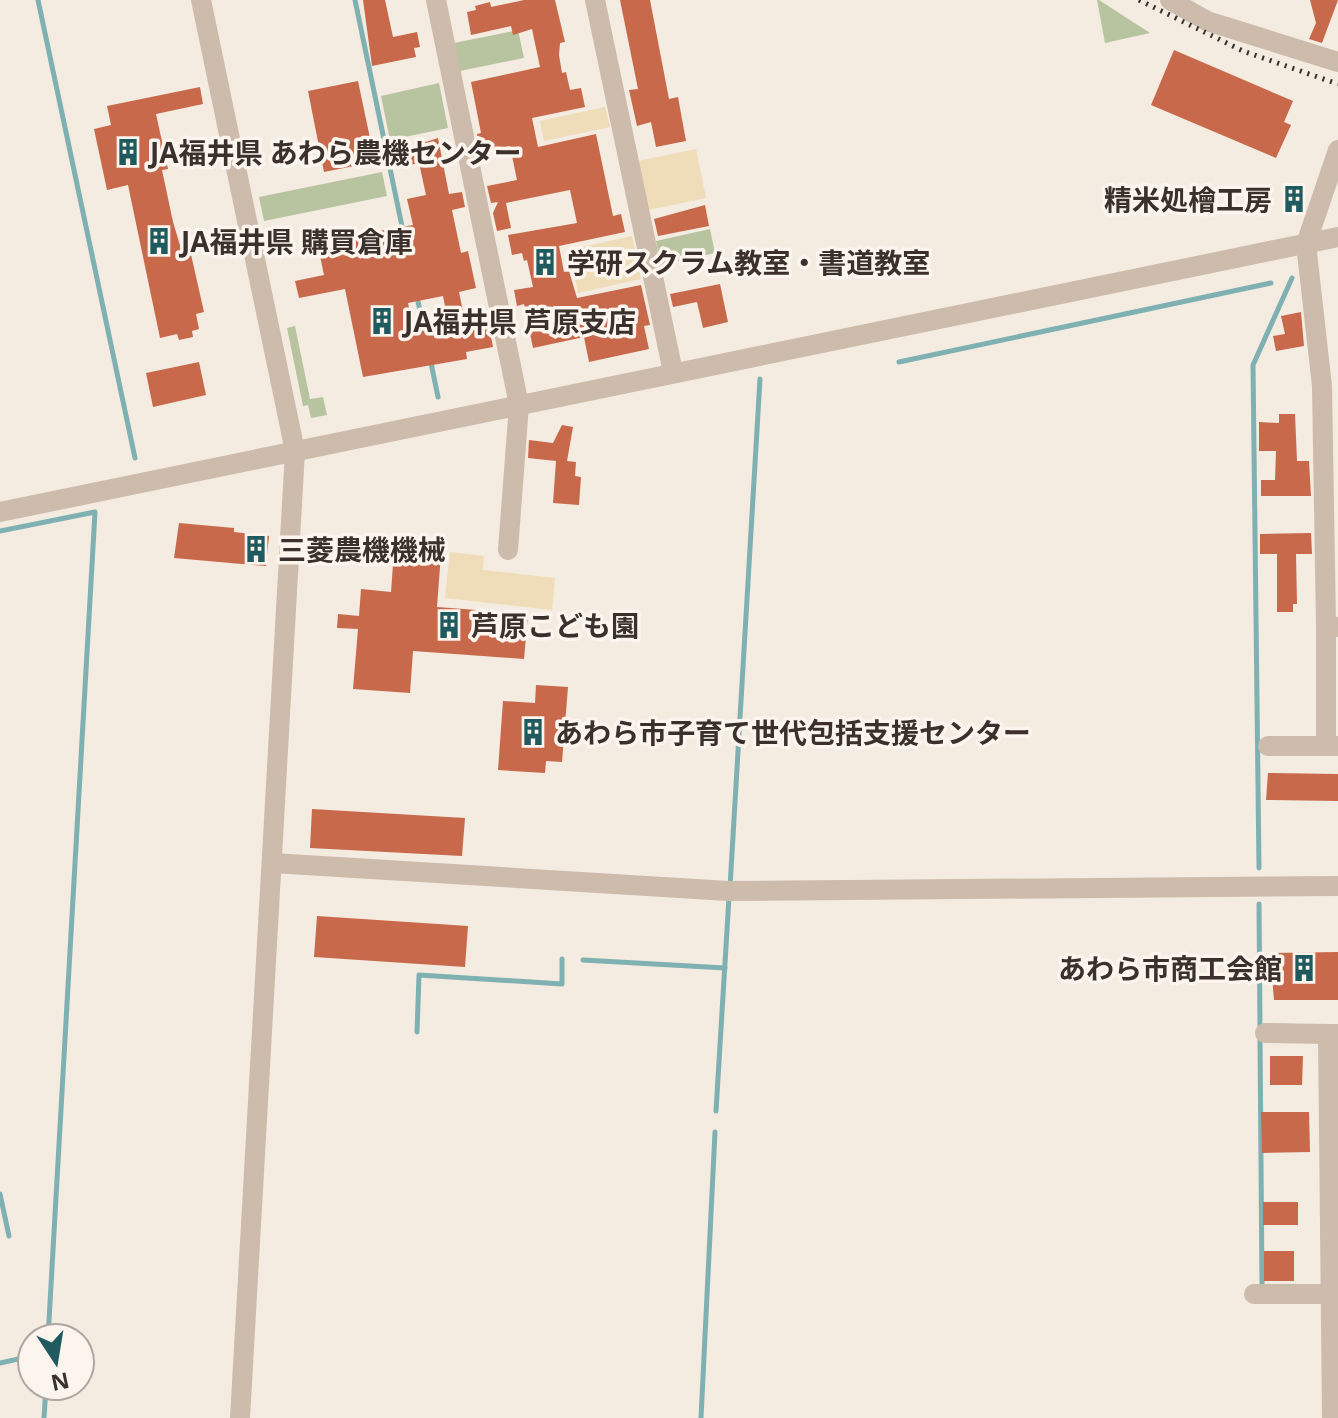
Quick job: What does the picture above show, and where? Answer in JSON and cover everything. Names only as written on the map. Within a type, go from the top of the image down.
[{"type":"street","points":[[201,0],[295,451],[240,1418]]},
{"type":"street","points":[[436,0],[519,405],[508,550]]},
{"type":"street","points":[[595,0],[673,372]]},
{"type":"street","points":[[1170,0],[1207,21],[1338,62]]},
{"type":"street","points":[[1268,746],[1332,746],[1330,385],[1306,244],[1338,150]]},
{"type":"street","points":[[0,512],[1338,237]]},
{"type":"street","points":[[273,863],[728,891],[1338,886]]},
{"type":"street","points":[[1265,1033],[1333,1034],[1335,1294],[1332,1418]]},
{"type":"street","points":[[1254,1294],[1335,1294]]},
{"type":"green space","points":[[1099,0],[1150,33],[1105,43]]},
{"type":"green space","points":[[518,30],[524,58],[460,71],[454,43]]},
{"type":"green space","points":[[439,83],[448,128],[390,140],[381,96]]},
{"type":"green space","points":[[382,172],[387,196],[264,221],[259,197]]},
{"type":"green space","points":[[710,229],[715,253],[661,265],[656,241]]},
{"type":"green space","points":[[295,326],[310,399],[323,397],[327,415],[311,418],[308,405],[303,406],[287,328]]},
{"type":"sand","points":[[605,107],[610,127],[544,141],[540,121]]},
{"type":"sand","points":[[696,149],[706,198],[648,210],[638,161]]},
{"type":"sand","points":[[632,236],[641,279],[578,293],[569,250]]},
{"type":"sand","points":[[450,552],[484,556],[483,570],[555,578],[552,610],[445,598]]},
{"type":"building","points":[[363,0],[385,0],[393,37],[417,32],[420,47],[414,48],[416,57],[372,66]]},
{"type":"building","points":[[524,0],[555,0],[565,42],[560,43],[562,73],[566,72],[570,90],[581,88],[585,107],[532,118],[538,147],[596,134],[613,216],[621,214],[625,232],[559,246],[564,272],[569,271],[577,298],[641,285],[650,325],[644,326],[649,349],[589,362],[584,337],[533,348],[524,304],[517,306],[514,290],[533,287],[527,260],[524,261],[522,253],[512,255],[508,235],[577,223],[570,190],[506,203],[511,228],[497,231],[493,213],[498,202],[491,203],[487,186],[517,180],[510,146],[480,152],[477,134],[481,133],[471,82],[540,67],[532,29],[513,35],[511,26],[471,35],[467,12],[490,2],[491,7]]},
{"type":"building","points":[[620,0],[650,0],[669,99],[678,97],[686,141],[656,147],[651,122],[637,126],[629,90],[638,89]]},
{"type":"building","points":[[1310,0],[1338,0],[1322,43],[1309,39],[1316,23]]},
{"type":"building","points":[[1174,50],[1293,101],[1284,122],[1291,125],[1276,158],[1151,105]]},
{"type":"building","points":[[358,81],[371,143],[355,146],[359,165],[324,172],[308,91]]},
{"type":"building","points":[[200,87],[203,104],[156,114],[168,169],[162,170],[173,222],[182,252],[190,250],[204,312],[196,314],[199,329],[192,331],[193,337],[179,340],[177,334],[160,338],[128,185],[107,190],[94,129],[111,125],[107,106]]},
{"type":"building","points":[[438,138],[449,194],[462,192],[465,207],[452,210],[461,253],[468,251],[476,288],[459,292],[470,331],[489,326],[493,347],[466,352],[467,359],[363,377],[345,289],[299,298],[295,281],[324,275],[317,242],[413,225],[407,199],[426,195],[419,163],[410,165],[407,148]],"holes":[[[443,296],[449,326],[414,333],[408,303]]]},
{"type":"building","points":[[705,205],[709,226],[658,236],[654,219]]},
{"type":"building","points":[[720,284],[728,322],[703,328],[697,302],[673,307],[670,294]]},
{"type":"building","points":[[1301,312],[1304,346],[1276,351],[1273,336],[1285,334],[1281,316]]},
{"type":"building","points":[[199,362],[206,395],[153,407],[146,373]]},
{"type":"building","points":[[1279,414],[1295,414],[1297,461],[1309,461],[1311,496],[1261,496],[1261,480],[1275,480],[1276,451],[1259,451],[1259,422],[1279,423]]},
{"type":"building","points":[[562,425],[573,427],[567,461],[576,462],[575,476],[581,477],[579,505],[553,503],[556,461],[528,458],[529,440],[553,443]]},
{"type":"building","points":[[179,523],[234,528],[234,532],[269,536],[266,566],[174,558]]},
{"type":"building","points":[[1311,533],[1312,554],[1296,554],[1297,604],[1293,604],[1293,612],[1277,612],[1277,554],[1260,554],[1260,534]]},
{"type":"building","points":[[395,537],[442,540],[437,607],[528,614],[524,659],[413,651],[410,693],[353,689],[358,629],[337,628],[338,614],[359,616],[361,589],[391,592]]},
{"type":"building","name":"あわら市子育て世代包括支援センター","points":[[536,685],[568,687],[562,762],[546,761],[545,773],[498,770],[503,701],[535,703]]},
{"type":"building","points":[[1268,773],[1338,774],[1338,801],[1266,800]]},
{"type":"building","points":[[312,809],[465,818],[462,856],[310,848]]},
{"type":"building","points":[[317,916],[468,926],[465,967],[314,957]]},
{"type":"building","name":"あわら市商工会館","points":[[1338,952],[1338,1000],[1274,1000],[1270,953]]},
{"type":"building","points":[[1270,1056],[1303,1056],[1302,1085],[1270,1085]]},
{"type":"building","points":[[1261,1112],[1309,1112],[1310,1152],[1262,1153]]},
{"type":"building","points":[[1263,1202],[1298,1202],[1298,1225],[1263,1225]]},
{"type":"building","points":[[1264,1251],[1294,1251],[1294,1281],[1264,1281]]},
{"type":"waterway","points":[[38,0],[135,458]]},
{"type":"waterway","points":[[355,0],[403,231]]},
{"type":"waterway","points":[[1259,868],[1253,365],[1292,278]]},
{"type":"waterway","points":[[899,362],[1271,283]]},
{"type":"waterway","points":[[417,296],[425,337]]},
{"type":"waterway","points":[[430,358],[438,397]]},
{"type":"waterway","points":[[730,887],[760,379]]},
{"type":"waterway","points":[[0,531],[95,512],[49,1322]]},
{"type":"waterway","points":[[716,1111],[729,897]]},
{"type":"waterway","points":[[1259,904],[1260,1028]]},
{"type":"waterway","points":[[417,1032],[419,975],[562,984],[562,959]]},
{"type":"waterway","points":[[583,960],[725,968]]},
{"type":"waterway","points":[[1260,1038],[1262,1285]]},
{"type":"waterway","points":[[701,1418],[715,1132]]},
{"type":"waterway","points":[[0,1194],[9,1236]]},
{"type":"waterway","points":[[0,1363],[16,1360]]},
{"type":"waterway","points":[[44,1418],[45,1402]]},
{"type":"railway","points":[[1139,0],[1243,51],[1338,84]]},
{"type":"place","name":"JA福井県 あわら農機センター","points":[[128,152]]},
{"type":"place","name":"精米処檜工房","points":[[1294,199]]},
{"type":"place","name":"JA福井県 購買倉庫","points":[[159,241]]},
{"type":"place","name":"学研スクラム教室・書道教室","points":[[545,262]]},
{"type":"place","name":"JA福井県 芦原支店","points":[[382,321]]},
{"type":"place","name":"三菱農機機械","points":[[256,549]]},
{"type":"place","name":"芦原こども園","points":[[449,625]]},
{"type":"place","name":"あわら市子育て世代包括支援センター","points":[[533,732]]},
{"type":"place","name":"あわら市商工会館","points":[[1304,968]]}]
